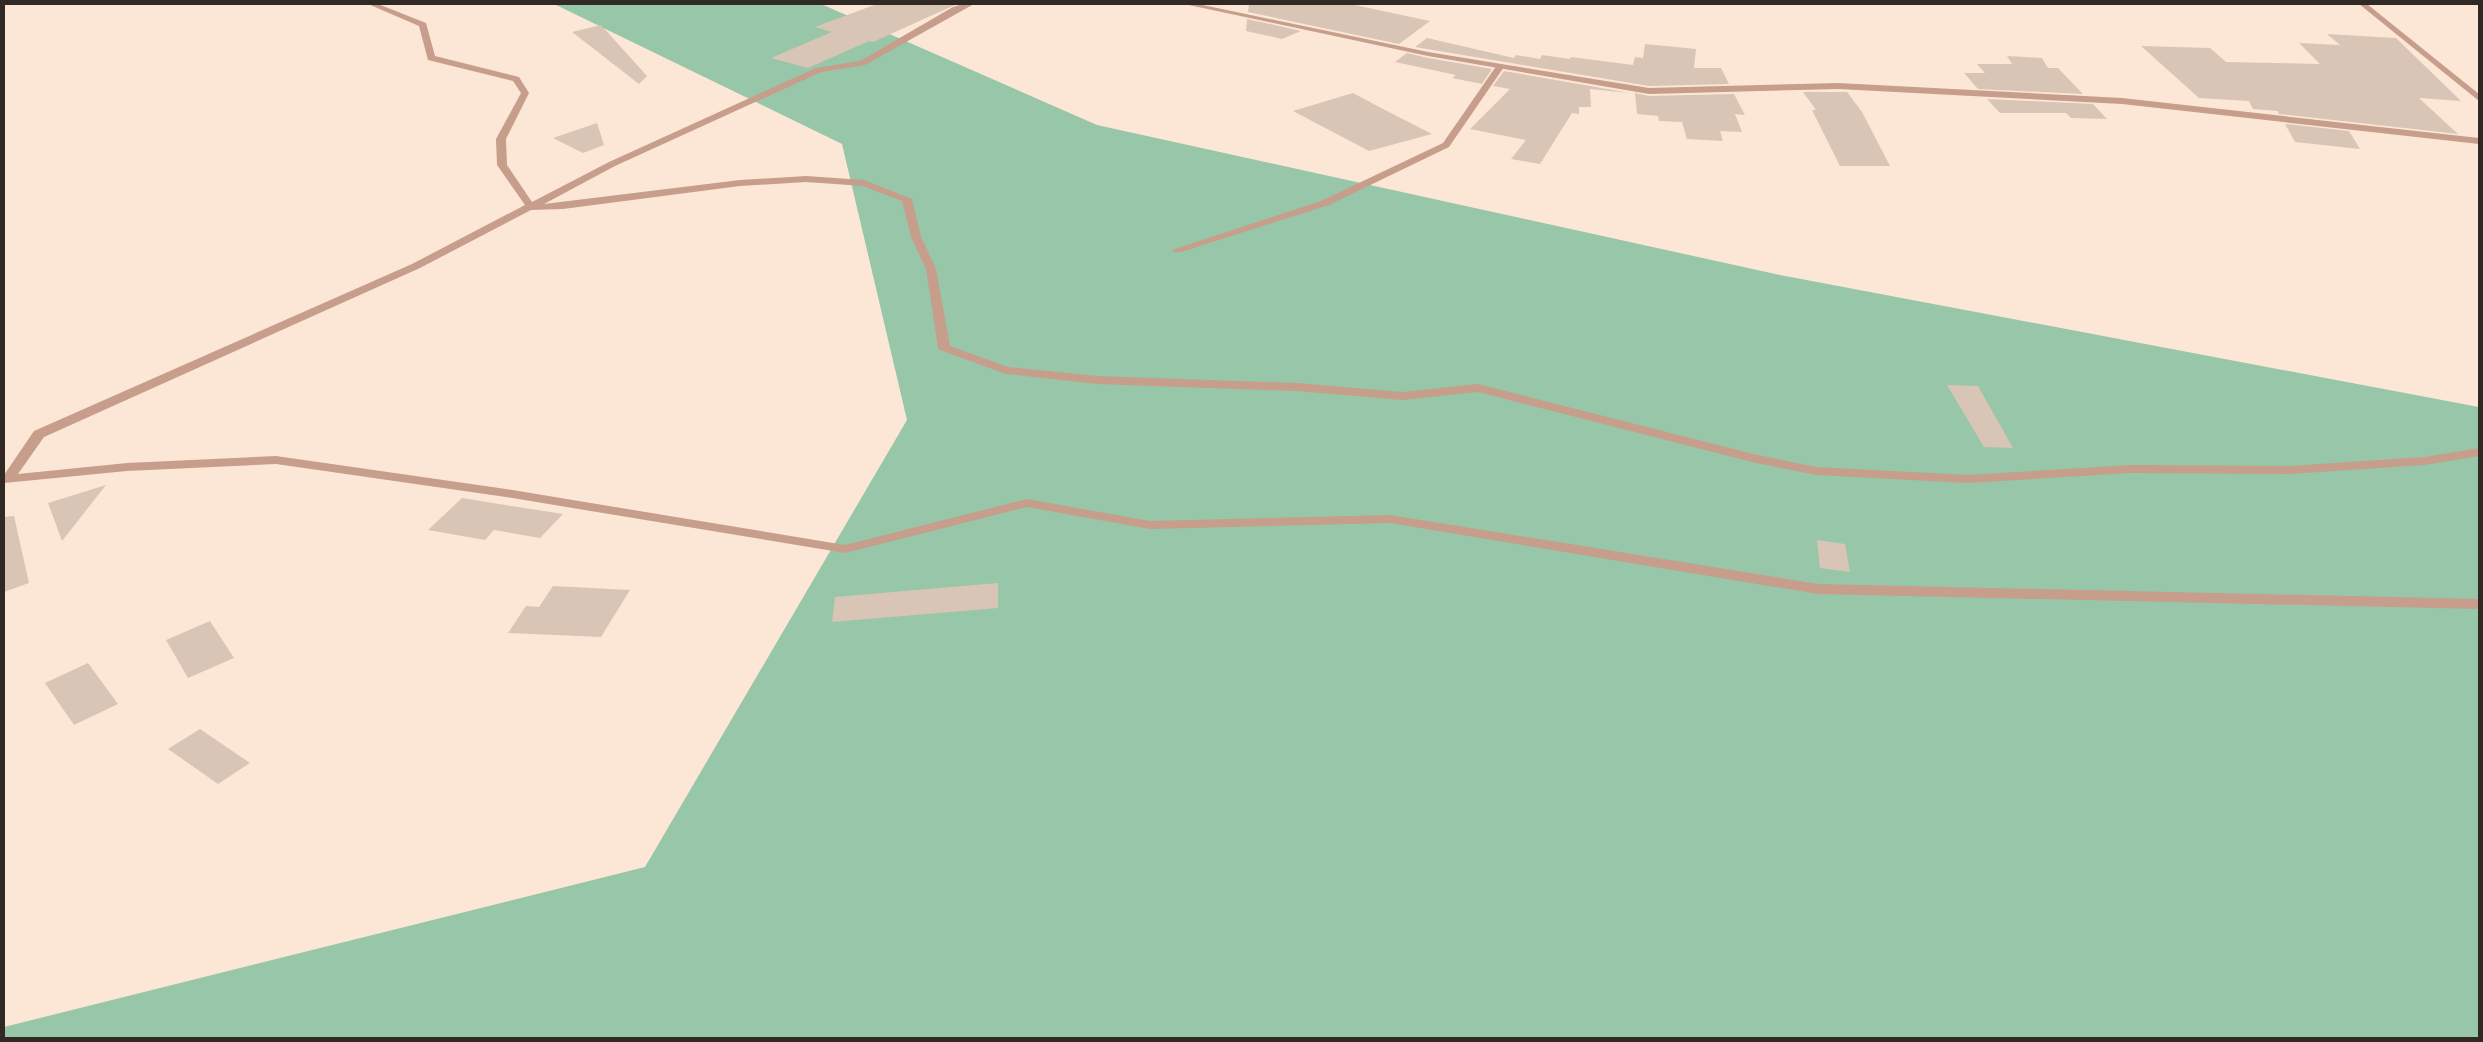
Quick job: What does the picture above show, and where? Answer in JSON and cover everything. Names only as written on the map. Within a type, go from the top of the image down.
[{"type":"street","points":[[372,4],[423,25],[430,58],[516,79],[525,93],[501,139],[502,165],[531,206]]},
{"type":"street","points":[[6,478],[39,434],[416,266],[612,164],[819,70],[862,63],[956,9],[970,4]]},
{"type":"street","points":[[1188,4],[1500,67],[1649,92],[1838,86],[2122,101],[2479,141]]},
{"type":"street","points":[[2363,4],[2479,98]]},
{"type":"street","points":[[1177,250],[1325,203],[1446,145],[1500,67]]},
{"type":"street","points":[[531,206],[563,206],[740,183],[806,179],[864,183],[907,199],[916,238],[932,269],[944,348],[1006,370],[1097,380],[1297,387],[1402,396],[1478,388],[1752,458],[1816,471],[1968,479],[2131,469],[2290,470],[2424,461],[2479,452]]},
{"type":"street","points":[[6,478],[127,467],[276,460],[515,495],[845,549],[1027,503],[1150,525],[1390,519],[1818,589],[2479,604]]},
{"type":"green space","points":[[554,4],[821,4],[1097,125],[1780,275],[2479,407],[2479,1038],[4,1038],[4,1027],[645,867],[907,420],[842,144]]},
{"type":"building","points":[[877,4],[957,4],[873,42],[869,41],[808,68],[771,58],[832,32],[815,27]]},
{"type":"building","points":[[1249,4],[1350,4],[1430,21],[1399,44],[1248,12]]},
{"type":"building","points":[[1247,19],[1301,31],[1282,39],[1246,31]]},
{"type":"building","points":[[601,25],[647,76],[639,84],[572,32]]},
{"type":"building","points":[[2327,34],[2396,38],[2461,101],[2419,98],[2458,134],[2279,114],[2278,111],[2253,109],[2249,101],[2199,98],[2141,46],[2210,48],[2226,62],[2320,64],[2299,43],[2340,45]]},
{"type":"building","points":[[1427,38],[1514,58],[1516,55],[1540,59],[1542,55],[1633,65],[1635,57],[1643,58],[1645,44],[1696,49],[1694,68],[1721,68],[1729,84],[1649,86],[1415,47]]},
{"type":"building","points":[[1407,53],[1492,69],[1482,84],[1452,78],[1456,75],[1395,62]]},
{"type":"building","points":[[2007,56],[2042,58],[2048,68],[2058,68],[2083,94],[1978,89],[1964,73],[1985,73],[1977,64],[2012,64]]},
{"type":"building","points":[[1504,71],[1630,93],[1590,89],[1591,107],[1579,107],[1579,114],[1572,113],[1540,164],[1511,159],[1526,140],[1470,129],[1510,89],[1493,86]]},
{"type":"building","points":[[1803,92],[1847,92],[1862,112],[1890,166],[1840,166],[1812,110],[1816,110]]},
{"type":"building","points":[[1353,93],[1432,134],[1369,151],[1293,111]]},
{"type":"building","points":[[1635,93],[1649,96],[1734,94],[1745,115],[1735,114],[1742,132],[1720,131],[1723,141],[1687,139],[1682,122],[1659,121],[1658,116],[1637,114]]},
{"type":"building","points":[[1987,99],[2093,104],[2107,119],[2071,118],[2066,113],[2000,113]]},
{"type":"building","points":[[597,123],[604,145],[583,153],[553,138]]},
{"type":"building","points":[[2285,124],[2349,131],[2360,149],[2295,142]]},
{"type":"building","points":[[1947,385],[1978,386],[2013,448],[1984,447]]},
{"type":"building","points":[[106,485],[62,541],[48,503]]},
{"type":"building","points":[[462,498],[563,514],[540,538],[494,530],[485,540],[428,530]]},
{"type":"building","points":[[14,516],[29,583],[4,592],[4,517]]},
{"type":"building","points":[[1817,540],[1845,544],[1850,572],[1820,568]]},
{"type":"building","points":[[998,583],[998,608],[832,622],[835,597]]},
{"type":"building","points":[[553,586],[630,590],[601,637],[508,633],[526,606],[539,607]]},
{"type":"building","points":[[210,621],[234,658],[188,678],[166,640]]},
{"type":"building","points":[[88,663],[118,704],[74,725],[45,683]]},
{"type":"building","points":[[200,729],[250,763],[218,784],[168,749]]}]
